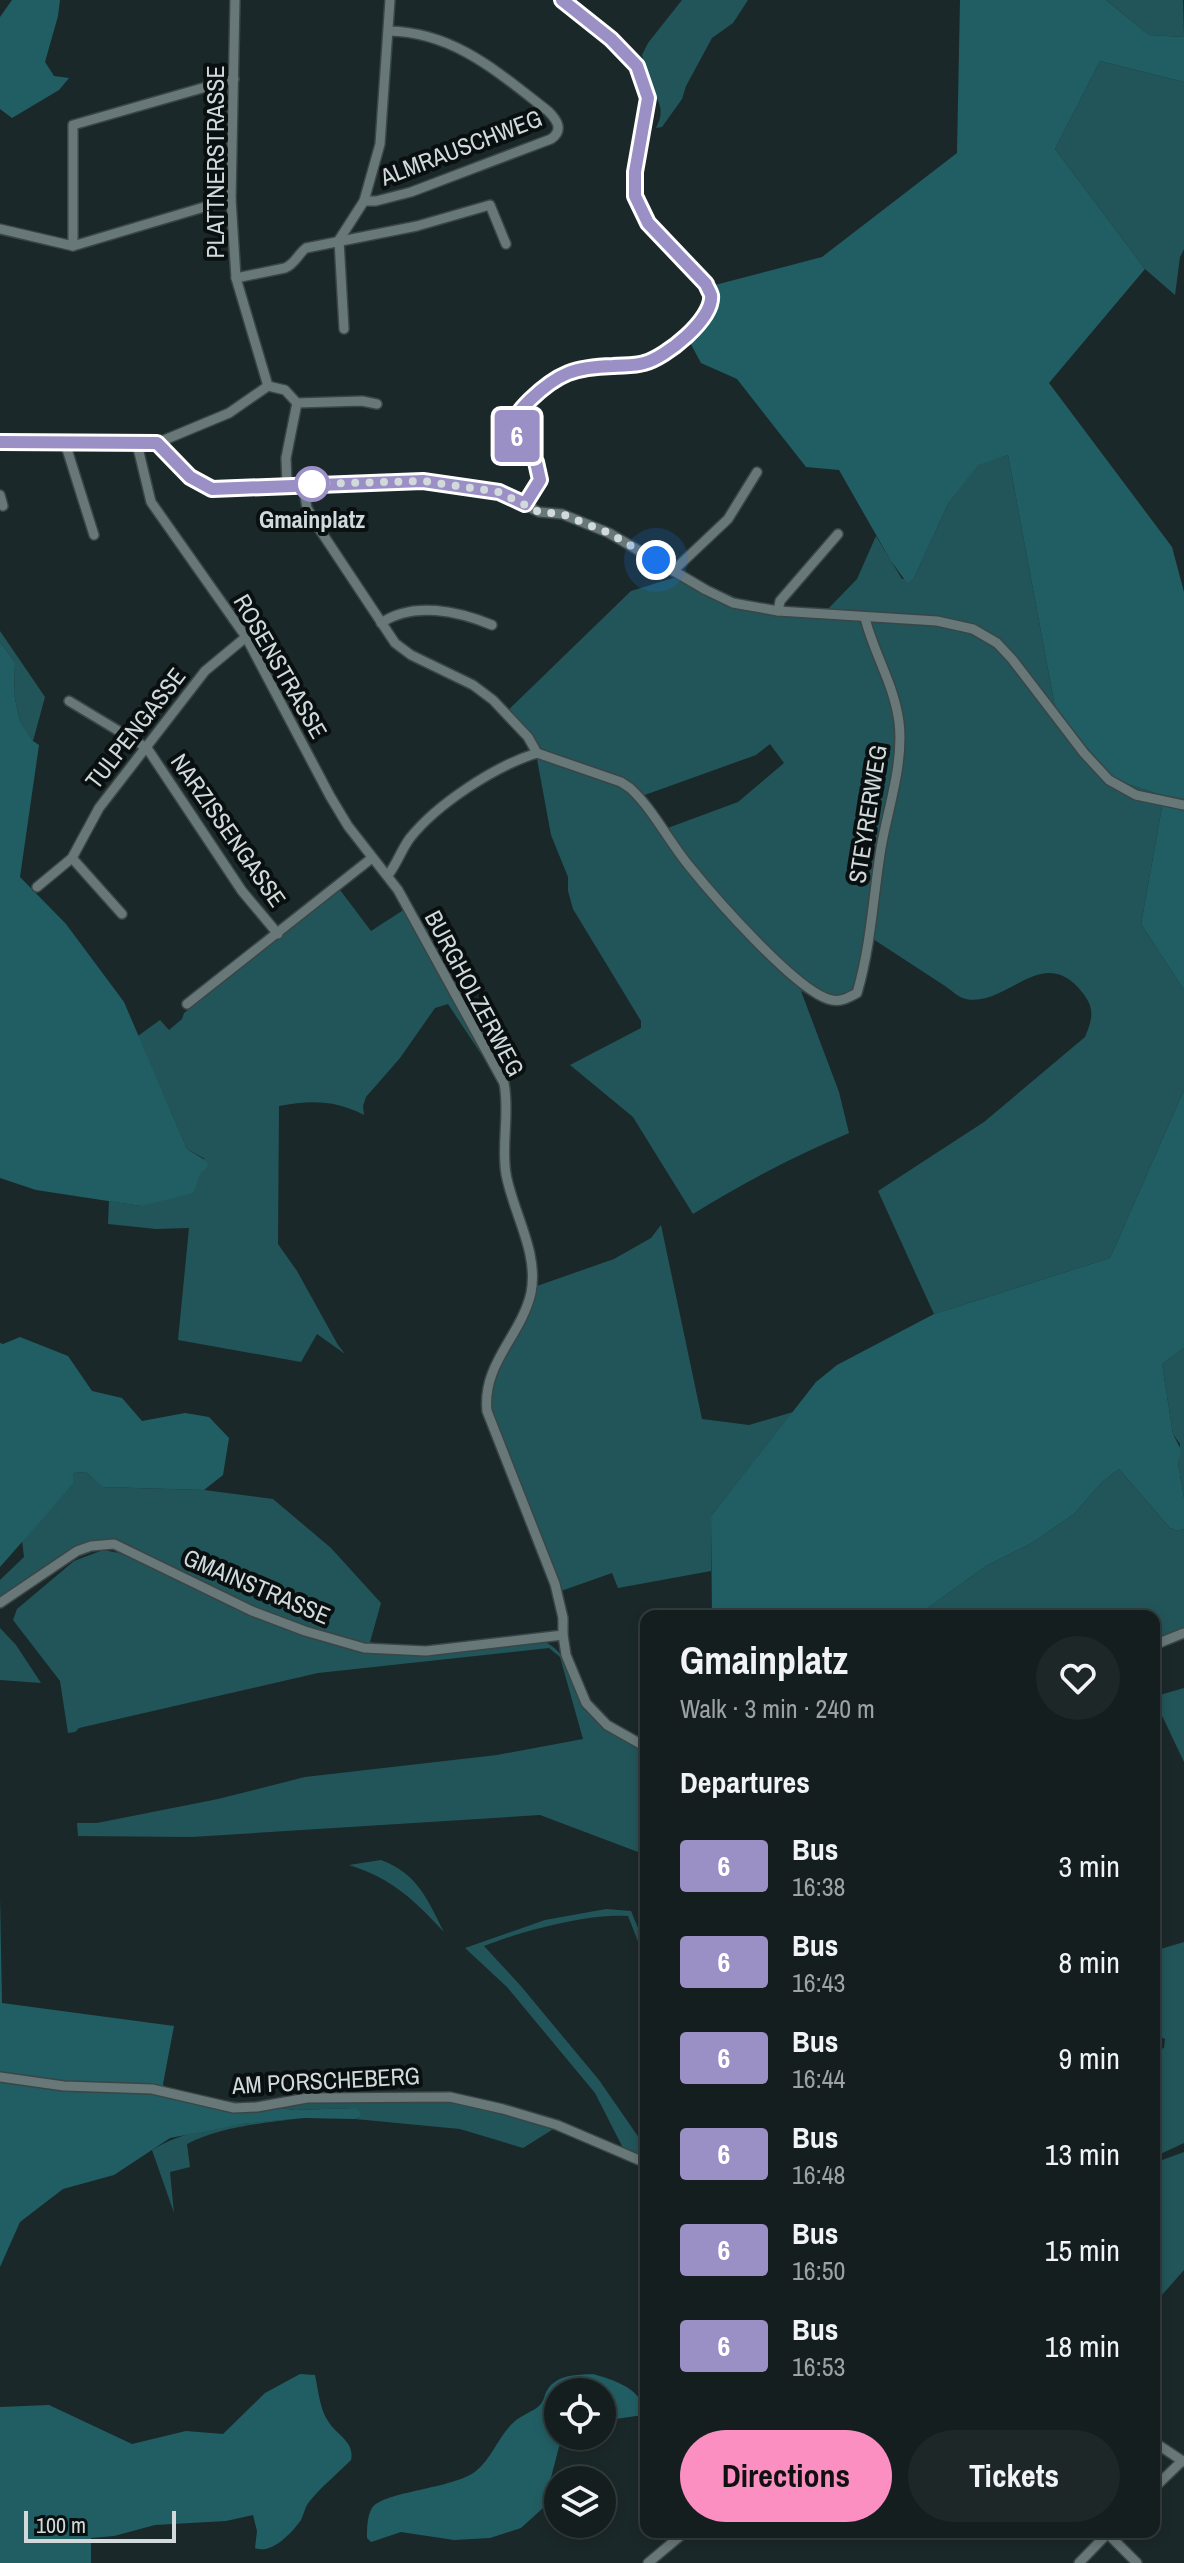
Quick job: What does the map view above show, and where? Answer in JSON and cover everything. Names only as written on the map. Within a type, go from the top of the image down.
[{"type":"street","name":"PLATTNERSTRASSE","points":[[235,0],[231,199],[236,278],[268,386]]},
{"type":"street","points":[[344,329],[339,240],[364,201],[380,144],[390,0]]},
{"type":"street","points":[[525,504],[540,480],[536,462],[514,431],[515,417],[524,406],[551,380],[565,373],[592,367],[632,366],[668,352],[706,313],[711,295],[706,284],[648,223],[635,196],[635,172],[648,98],[637,66],[611,39],[562,0]]},
{"type":"street","name":"ALMRAUSCHWEG","points":[[364,201],[411,192],[454,177],[551,139],[557,135],[559,128],[558,122],[548,111],[472,54],[426,35],[389,31]]},
{"type":"street","points":[[73,246],[73,125],[234,79]]},
{"type":"street","points":[[0,229],[73,246],[231,199]]},
{"type":"street","points":[[236,278],[285,268],[292,265],[306,248],[417,226],[490,205],[506,244]]},
{"type":"street","points":[[0,442],[157,443],[229,413],[268,386],[285,390],[297,403],[362,401],[377,404]]},
{"type":"street","points":[[287,485],[286,458],[297,403]]},
{"type":"street","points":[[65,443],[94,535]]},
{"type":"street","points":[[157,443],[190,477],[212,489],[436,481],[499,492],[539,512],[562,514],[609,533],[720,598],[749,607],[937,621],[985,634],[1012,659],[1084,753],[1109,780],[1136,795],[1184,805]]},
{"type":"street","name":"ROSENSTRASSE","points":[[137,444],[151,502],[246,637],[348,826]]},
{"type":"street","points":[[673,571],[728,519],[757,472]]},
{"type":"street","points":[[303,484],[307,508],[381,623],[401,648],[473,685],[493,700],[528,737],[537,753],[508,763],[435,815],[409,839],[388,875]]},
{"type":"street","points":[[0,495],[3,506]]},
{"type":"street","points":[[778,611],[780,601],[838,534]]},
{"type":"street","points":[[381,623],[395,615],[423,610],[492,625]]},
{"type":"street","name":"STEYRERWEG","points":[[537,753],[621,782],[630,788],[689,867],[724,907],[801,983],[829,999],[845,1000],[857,993],[864,971],[900,727],[896,701],[871,642],[865,618]]},
{"type":"street","name":"TULPENGASSE","points":[[37,887],[72,858],[92,818],[205,671],[246,637]]},
{"type":"street","points":[[69,701],[147,748]]},
{"type":"street","name":"NARZISSENGASSE","points":[[147,748],[242,891],[278,934]]},
{"type":"street","name":"BURGHOLZERWEG","points":[[348,826],[388,875],[504,1083],[508,1101],[504,1141],[506,1174],[526,1239],[533,1278],[528,1302],[490,1374],[486,1402],[492,1426],[555,1584],[563,1618],[563,1635]]},
{"type":"street","points":[[72,858],[122,914]]},
{"type":"street","points":[[187,1004],[372,858]]},
{"type":"street","name":"GMAINSTRASSE","points":[[0,1603],[77,1551],[114,1544],[266,1616],[364,1648],[426,1651],[563,1635]]},
{"type":"street","points":[[1160,1643],[1184,1633]]},
{"type":"street","points":[[563,1635],[570,1665],[592,1712],[607,1725],[640,1744]]},
{"type":"street","name":"AM PORSCHEBERG","points":[[0,2077],[64,2086],[152,2089],[234,2108],[307,2098],[450,2097],[544,2120],[640,2160]]},
{"type":"street","points":[[1160,2446],[1183,2462],[1160,2483]]},
{"type":"street","points":[[648,2563],[678,2538]]},
{"type":"street","points":[[1079,2563],[1103,2538]]},
{"type":"street","points":[[1113,2538],[1137,2563]]},
{"type":"shaded area","points":[[12,0],[60,0],[45,62],[54,76],[69,78],[59,90],[12,118],[0,109],[0,17]]},
{"type":"shaded area","points":[[682,0],[748,0],[733,23],[712,38],[682,99],[662,127],[656,128],[660,106],[642,55]]},
{"type":"shaded area","points":[[960,0],[1106,0],[1149,35],[1184,37],[1184,82],[1100,61],[1055,149],[1145,269],[1049,383],[1172,547],[1184,592],[1184,990],[1141,924],[1164,796],[1101,775],[1058,723],[1008,455],[978,465],[948,504],[914,578],[907,583],[839,470],[806,467],[737,379],[701,363],[687,337],[714,314],[715,285],[822,257],[957,153]]},
{"type":"shaded area","points":[[1106,0],[1183,0],[1184,37],[1149,35]]},
{"type":"shaded area","points":[[1100,61],[1184,82],[1184,249],[1175,295],[1145,269],[1055,149]]},
{"type":"shaded area","points":[[1008,455],[1058,723],[1101,775],[1164,796],[1141,924],[1184,990],[1184,1090],[1110,1258],[934,1314],[878,1191],[984,1122],[1085,1037],[1091,1013],[1082,992],[1067,978],[1053,973],[1024,980],[996,995],[981,999],[963,998],[873,939],[860,995],[836,1006],[801,991],[839,1092],[849,1133],[769,1170],[693,1214],[633,1117],[570,1065],[641,1028],[641,1021],[573,909],[568,877],[551,835],[537,759],[525,739],[503,715],[631,591],[686,574],[721,593],[766,606],[827,610],[857,579],[876,536],[902,579],[914,578],[948,504],[978,464]],"holes":[[[770,744],[784,763],[738,802],[665,829],[642,796],[756,755]]]},
{"type":"shaded area","points":[[0,631],[45,697],[33,741],[20,721],[14,694],[15,662],[0,642]]},
{"type":"shaded area","points":[[0,642],[15,662],[14,694],[20,721],[39,745],[20,877],[66,924],[124,1002],[187,1149],[208,1165],[201,1172],[193,1193],[141,1206],[36,1190],[0,1178]]},
{"type":"shaded area","points":[[340,890],[371,931],[405,909],[497,1078],[448,1004],[435,1008],[400,1058],[366,1097],[364,1115],[343,1106],[323,1103],[279,1106],[278,1244],[345,1354],[317,1334],[301,1362],[178,1340],[189,1228],[156,1229],[108,1224],[109,1201],[141,1206],[205,1159],[187,1149],[138,1036],[160,1020],[169,1030],[182,1019],[184,1013]]},
{"type":"shaded area","points":[[1184,1090],[1184,1348],[1162,1364],[1173,1434],[1181,1450],[1178,1463],[1184,1498],[1184,1529],[1178,1531],[1170,1528],[1119,1469],[1102,1482],[1074,1514],[1032,1543],[986,1566],[925,1610],[712,1610],[711,1516],[816,1382],[837,1365],[934,1314],[1110,1258]]},
{"type":"shaded area","points":[[661,1225],[702,1419],[749,1425],[793,1412],[711,1516],[711,1571],[618,1588],[612,1573],[561,1591],[492,1413],[495,1379],[537,1286],[614,1259],[651,1238]]},
{"type":"shaded area","points":[[20,1337],[68,1356],[92,1391],[122,1398],[142,1421],[185,1413],[209,1417],[229,1438],[223,1475],[204,1490],[102,1487],[86,1472],[73,1473],[73,1484],[0,1567],[0,1343]]},
{"type":"shaded area","points":[[1184,1348],[1184,1498],[1178,1463],[1180,1444],[1173,1434],[1162,1364]]},
{"type":"shaded area","points":[[1119,1469],[1170,1528],[1178,1531],[1184,1529],[1184,1629],[1160,1639],[1160,1610],[925,1610],[986,1566],[1032,1543],[1074,1514],[1102,1482]]},
{"type":"shaded area","points":[[86,1472],[102,1487],[204,1490],[273,1499],[331,1548],[381,1603],[370,1642],[385,1646],[315,1631],[280,1619],[112,1539],[96,1541],[67,1553],[0,1599],[0,1580],[24,1557],[22,1540],[73,1484],[72,1473]]},
{"type":"shaded area","points":[[103,1550],[119,1553],[295,1632],[356,1651],[439,1653],[541,1640],[552,1646],[565,1661],[581,1701],[592,1717],[611,1732],[639,1746],[640,1853],[540,1815],[192,1837],[78,1836],[77,1823],[97,1823],[218,1799],[305,1777],[497,1755],[583,1739],[560,1657],[549,1648],[318,1673],[68,1733],[60,1681],[13,1620],[17,1609],[74,1561]]},
{"type":"shaded area","points":[[0,1628],[16,1645],[41,1683],[0,1680]]},
{"type":"shaded area","points":[[1184,1688],[1184,1762],[1160,1711],[1160,1695]]},
{"type":"shaded area","points":[[381,1860],[413,1880],[444,1932],[401,1891],[349,1865]]},
{"type":"shaded area","points":[[0,1897],[2,2003],[174,2026],[163,2084],[166,2092],[295,2110],[355,2108],[360,2112],[360,2117],[242,2124],[170,2138],[114,2175],[63,2189],[20,2222],[0,2267]]},
{"type":"shaded area","points":[[606,1909],[631,1911],[640,1933],[640,1947],[628,1916],[594,1917],[555,1924],[484,1946],[599,2080],[640,2139],[640,2156],[623,2148],[595,2093],[507,1987],[465,1948],[545,1920]]},
{"type":"shaded area","points":[[1184,1942],[1184,2143],[1160,2154],[1160,2049],[1164,2048],[1165,2039],[1160,2037],[1160,1949]]},
{"type":"shaded area","points":[[442,2099],[555,2128],[523,2148],[460,2129],[355,2119],[360,2117],[355,2108],[295,2110],[275,2107],[303,2102]]},
{"type":"shaded area","points":[[304,2118],[229,2129],[187,2144],[190,2167],[170,2172],[174,2213],[152,2150],[168,2141],[205,2130]]},
{"type":"shaded area","points":[[1184,2152],[1184,2270],[1160,2297],[1160,2161]]},
{"type":"shaded area","points":[[300,2374],[315,2375],[325,2416],[348,2443],[351,2460],[309,2502],[301,2520],[281,2542],[268,2548],[255,2548],[257,2531],[253,2515],[226,2521],[155,2525],[114,2536],[91,2538],[91,2563],[0,2563],[0,2407],[49,2405],[132,2444],[186,2431],[223,2434],[265,2393]]},
{"type":"shaded area","points":[[593,2374],[604,2378],[562,2378]]},
{"type":"shaded area","points":[[616,2382],[639,2398],[640,2415],[616,2419]]},
{"type":"shaded area","points":[[544,2398],[544,2450],[558,2450],[554,2466],[544,2466],[543,2508],[521,2528],[490,2538],[454,2540],[401,2532],[371,2542],[367,2538],[369,2515],[379,2502],[452,2482],[476,2471],[509,2427]]},
{"type":"bus line","name":"6","points":[[0,442],[157,443],[190,477],[212,489],[423,481],[499,492],[525,504],[537,489],[540,470],[514,431],[515,417],[524,406],[551,380],[565,373],[592,367],[632,366],[668,352],[706,313],[711,295],[706,284],[648,223],[635,196],[635,172],[648,98],[637,66],[627,53],[562,0]]},
{"type":"place","name":"Gmainplatz","points":[[312,484]]},
{"type":"route","points":[[312,484],[423,481],[499,492],[539,512],[562,514],[609,533],[656,560]]}]
